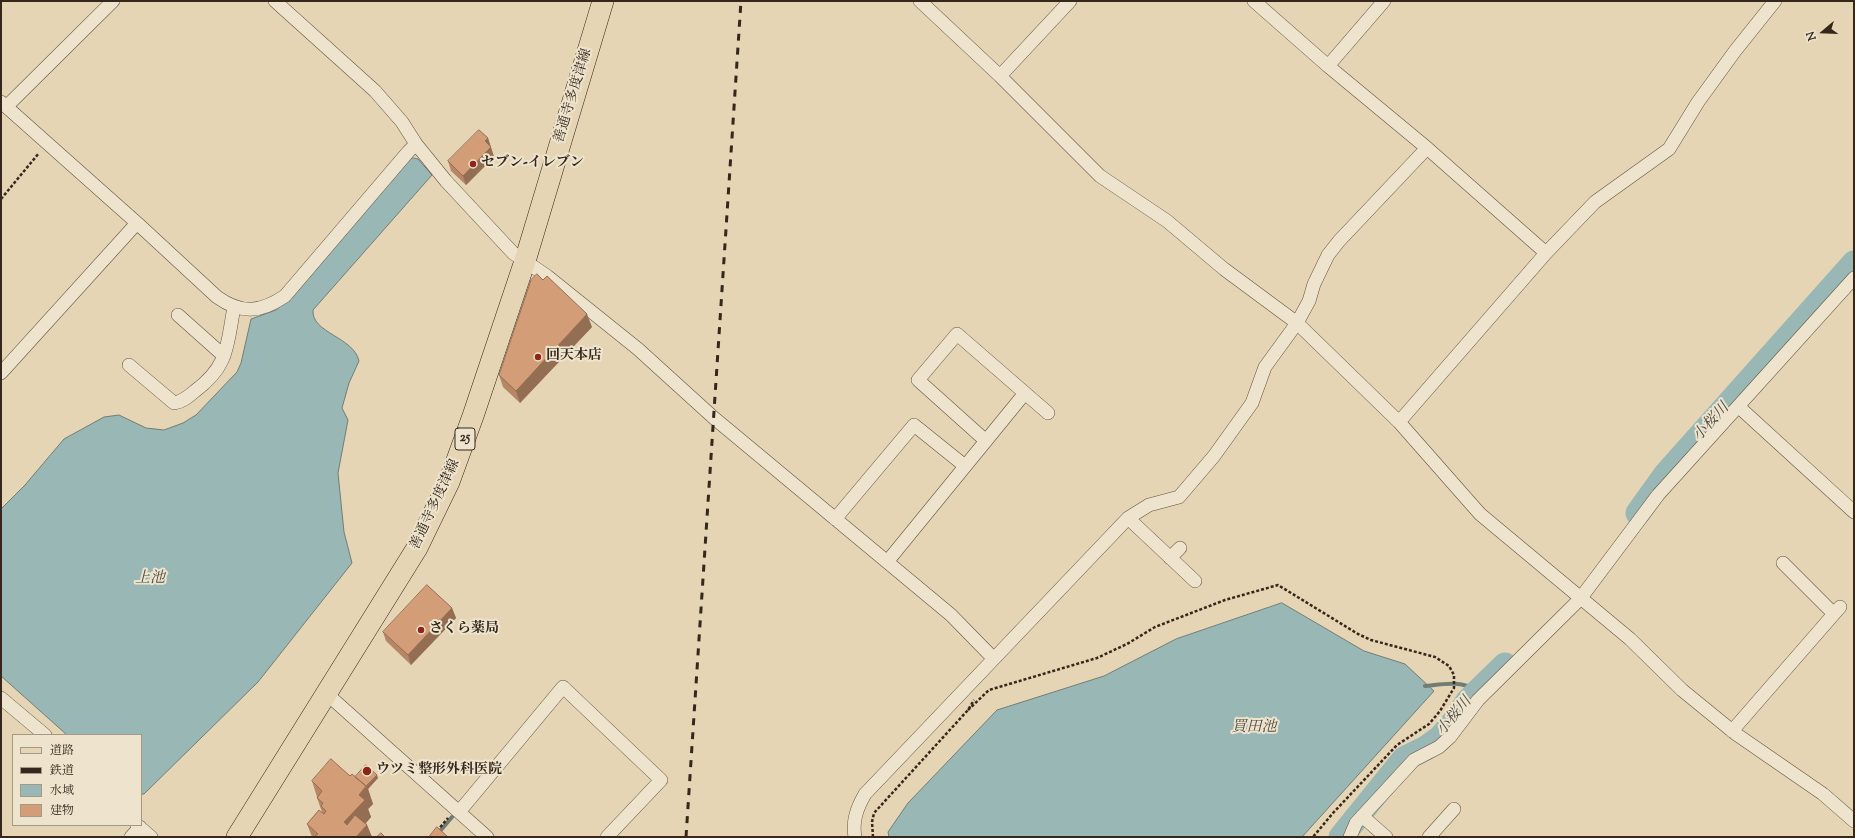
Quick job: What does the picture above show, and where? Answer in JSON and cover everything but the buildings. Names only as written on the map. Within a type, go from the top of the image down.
[{"type":"main road","name":"善通寺多度津線","points":[[237,837],[417,548],[449,482],[473,416],[525,261],[602,1]]},
{"type":"street","points":[[113,1],[4,104],[48,142],[217,297],[234,307],[247,310],[261,308],[275,303],[285,296],[416,144]]},
{"type":"street","points":[[275,1],[375,91],[402,122],[416,144],[446,181],[513,253],[547,276],[638,350],[714,418],[951,615],[993,658]]},
{"type":"street","points":[[920,1],[1000,76],[1100,176],[1167,221],[1224,269],[1297,324],[1399,422],[1480,514],[1580,599],[1630,639],[1682,690],[1732,731],[1823,794],[1854,821]]},
{"type":"street","points":[[1000,76],[1070,1]]},
{"type":"street","points":[[1254,1],[1328,66],[1427,148],[1546,253]]},
{"type":"street","points":[[1328,66],[1384,1]]},
{"type":"street","points":[[1399,422],[1546,253],[1595,202],[1669,149],[1698,102],[1735,51],[1775,1]]},
{"type":"street","points":[[855,837],[853,828],[854,817],[865,794],[993,658],[1128,518],[1149,506],[1179,497],[1214,456],[1252,403],[1265,366],[1297,324],[1309,301],[1314,284],[1328,255],[1339,241],[1427,148]]},
{"type":"street","points":[[1,373],[137,223]]},
{"type":"street","points":[[1350,837],[1356,823],[1414,760],[1439,747],[1450,737],[1478,700],[1580,599],[1658,495],[1854,278]]},
{"type":"street","points":[[129,365],[174,403],[181,402],[203,386],[221,365],[234,307]]},
{"type":"street","points":[[178,315],[224,356]]},
{"type":"street","points":[[986,441],[918,380],[957,334],[1048,413]]},
{"type":"street","points":[[887,562],[1025,393]]},
{"type":"street","points":[[1739,407],[1854,512]]},
{"type":"street","points":[[835,518],[914,425],[965,466]]},
{"type":"street","points":[[1128,518],[1195,581]]},
{"type":"street","points":[[1170,558],[1180,548]]},
{"type":"street","points":[[1732,731],[1837,610],[1783,563]]},
{"type":"street","points":[[457,810],[563,687],[661,780],[607,837]]},
{"type":"street","points":[[326,694],[487,837]]},
{"type":"street","points":[[3,704],[44,734]]},
{"type":"street","points":[[1429,837],[1454,809]]},
{"type":"street","points":[[1362,816],[1386,837]]},
{"type":"street","points":[[131,837],[138,826],[150,837]]},
{"type":"path","points":[[1,199],[48,142]]},
{"type":"path","points":[[874,837],[872,822],[874,813],[968,710],[989,690],[1097,658],[1127,644],[1155,627],[1225,600],[1278,585],[1364,637],[1435,657],[1449,666],[1454,678],[1454,688],[1440,711],[1429,724],[1397,745],[1333,812],[1313,837]]},
{"type":"path","points":[[968,710],[978,695]]},
{"type":"path","points":[[436,831],[457,810]]},
{"type":"water","name":"上池","points":[[409,159],[418,159],[432,175],[313,310],[314,318],[319,324],[325,330],[349,346],[356,353],[359,361],[349,383],[342,408],[348,420],[338,473],[344,532],[352,563],[258,682],[144,794],[142,794],[142,734],[66,734],[1,676],[1,509],[25,485],[64,439],[104,417],[119,415],[146,428],[164,430],[183,423],[196,415],[237,372],[241,363],[251,319],[276,310],[292,297]]},
{"type":"water","name":"買田池","points":[[1282,603],[1364,651],[1405,664],[1434,691],[1302,837],[889,837],[888,832],[908,803],[997,710],[1104,676],[1176,639]]},
{"type":"waterway","name":"小桜川","points":[[1638,513],[1666,474],[1854,263]]},
{"type":"waterway","name":"小桜川","points":[[1341,837],[1404,759],[1426,748],[1440,738],[1454,722],[1468,701],[1505,665]]},
{"type":"waterway","points":[[1425,686],[1459,684],[1478,691]]},
{"type":"waterway","points":[[435,837],[452,817]]},
{"type":"railway","points":[[686,837],[741,1]]},
{"type":"place","name":"セブン-イレブン","points":[[473,164]]},
{"type":"place","name":"回天本店","points":[[538,357]]},
{"type":"place","name":"さくら薬局","points":[[421,630]]},
{"type":"place","name":"ウツミ整形外科医院","points":[[367,771]]}]
